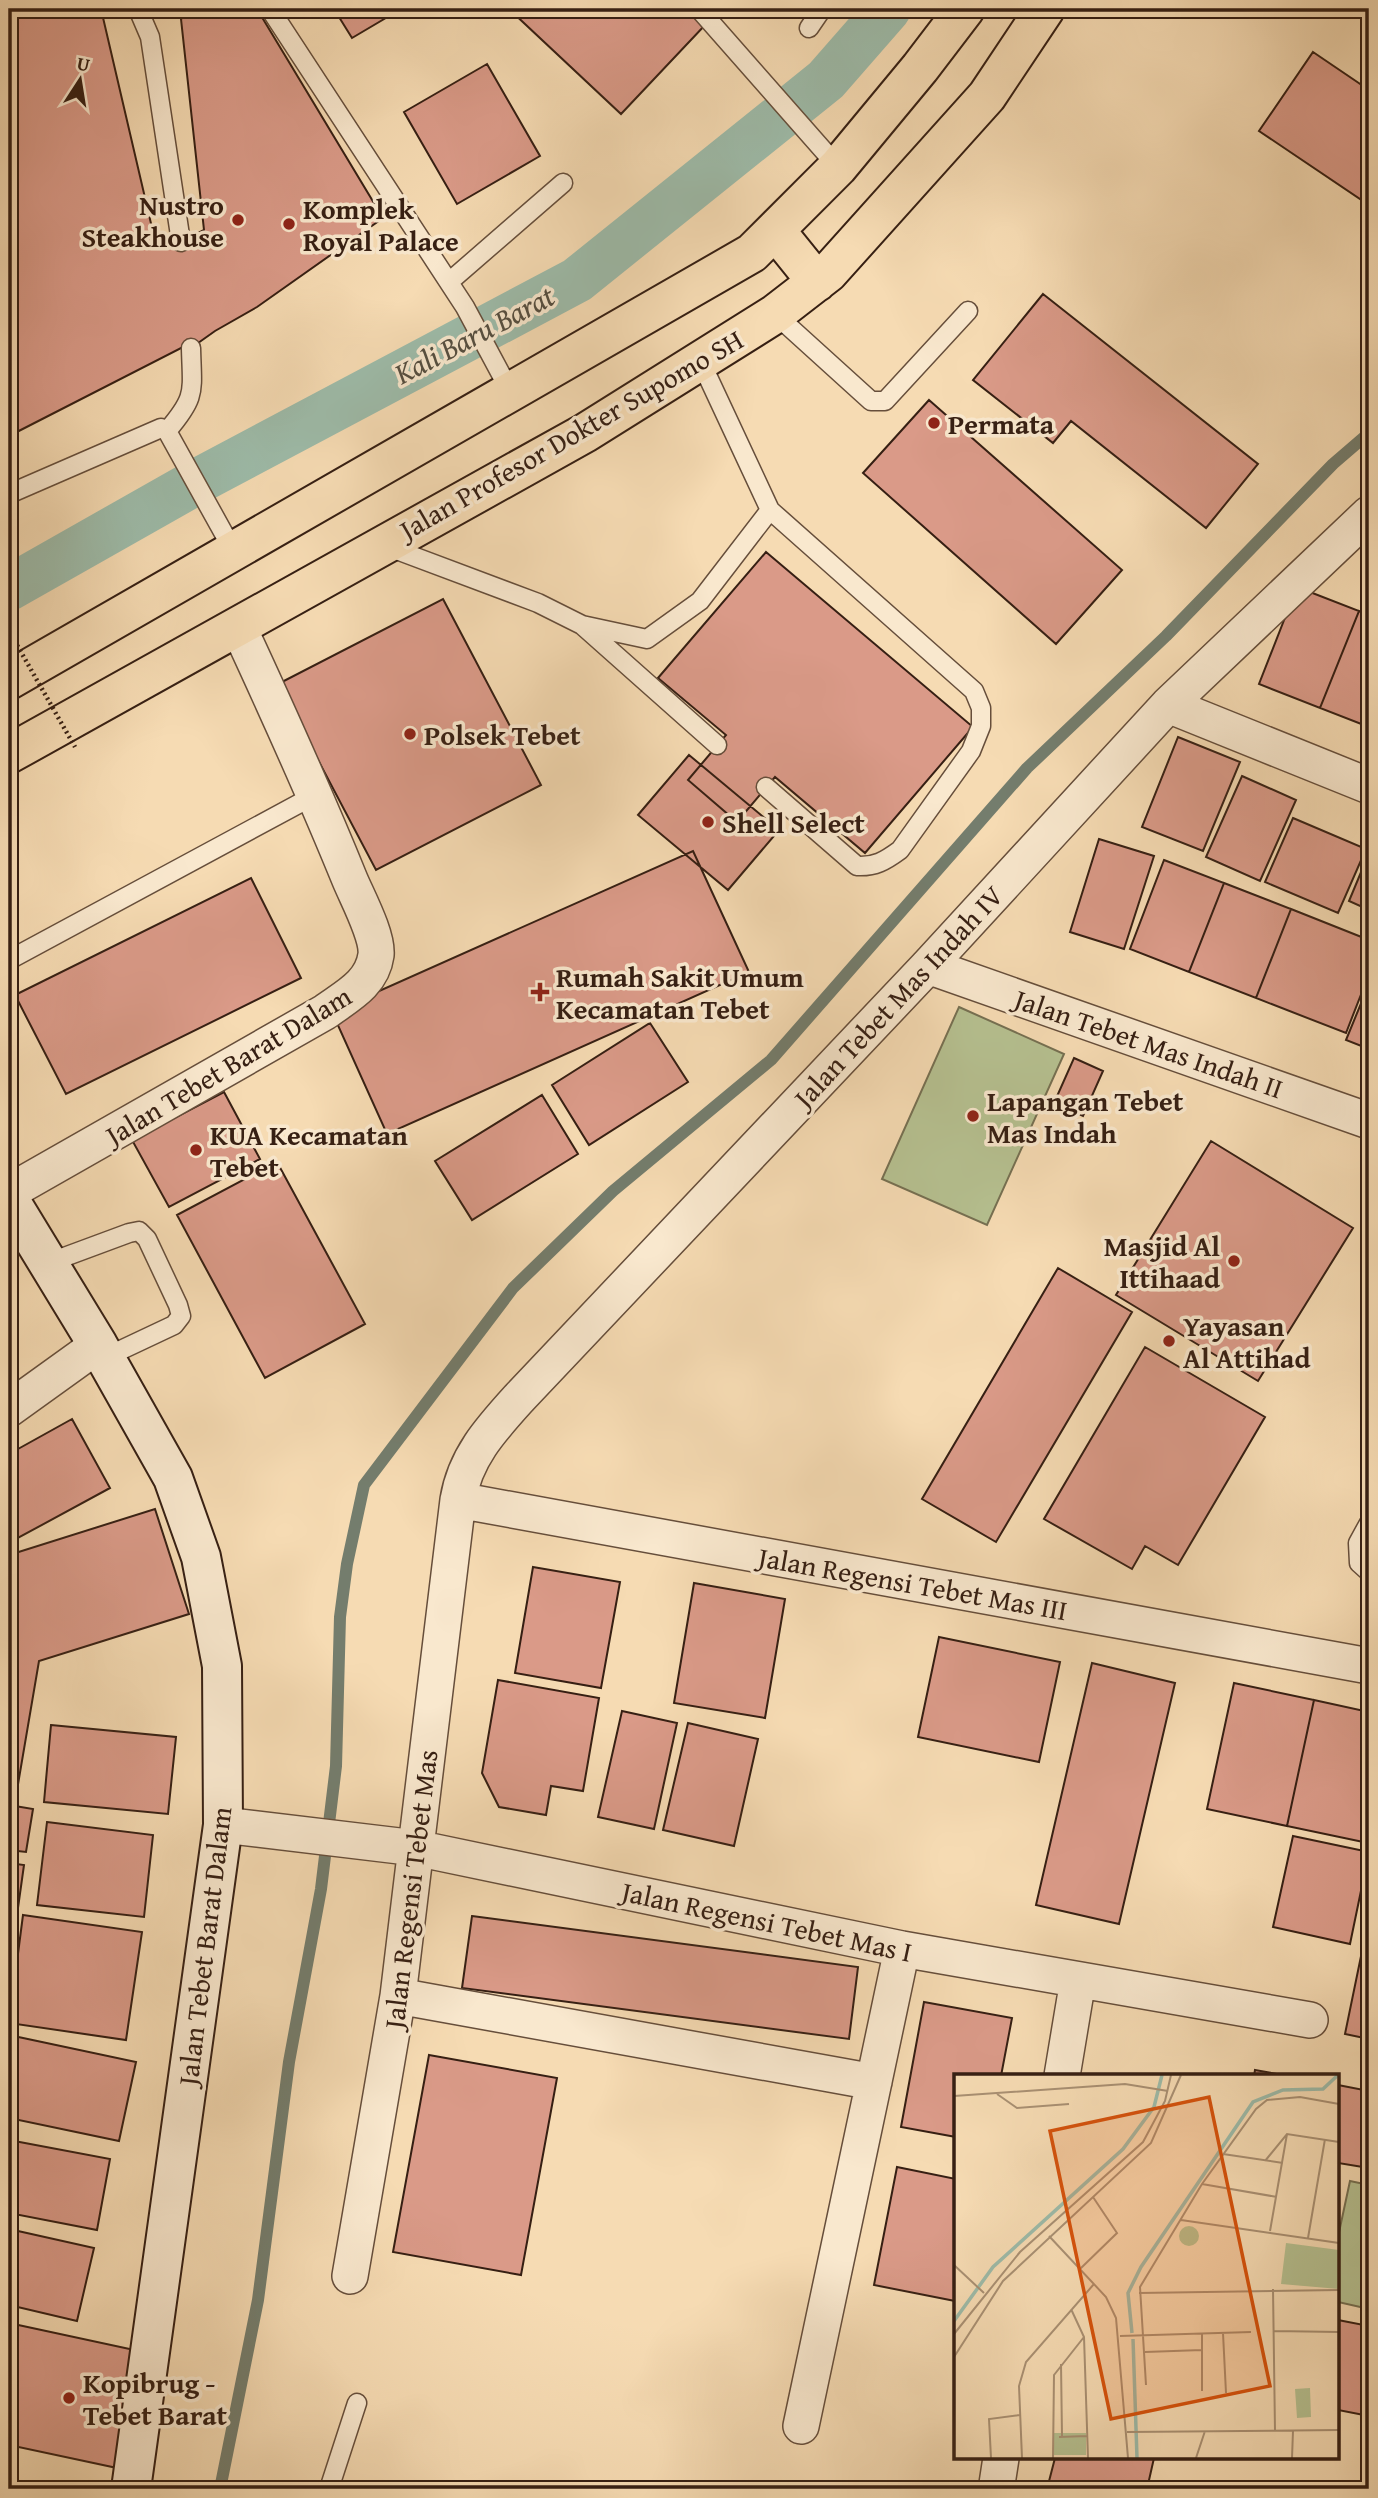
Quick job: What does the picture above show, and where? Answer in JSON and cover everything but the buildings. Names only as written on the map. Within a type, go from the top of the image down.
[{"type":"main road","points":[[9,680],[233,550],[504,380],[752,253],[838,167],[965,9]]},
{"type":"main road","name":"Jalan Profesor Dokter Supomo SH","points":[[9,754],[585,433],[775,314],[817,282],[987,96],[1045,9]]},
{"type":"main road","points":[[775,230],[817,282]]},
{"type":"street","name":"Jalan Tebet Mas Indah IV","points":[[458,1500],[461,1481],[471,1456],[489,1430],[928,966],[1168,705],[1369,514]]},
{"type":"street","name":"Jalan Tebet Barat Dalam","points":[[9,1192],[325,1012],[365,983],[374,964],[375,943],[315,796],[239,626]]},
{"type":"street","points":[[1168,705],[1369,786]]},
{"type":"street","name":"Jalan Tebet Mas Indah II","points":[[928,966],[1369,1121]]},
{"type":"street","name":"Jalan Tebet Barat Dalam","points":[[9,1199],[173,1478],[201,1556],[222,1666],[236,1827],[131,2489]]},
{"type":"street","points":[[9,1409],[101,1352]]},
{"type":"street","name":"Jalan Regensi Tebet Mas III","points":[[458,1500],[1369,1666]]},
{"type":"street","name":"Jalan Regensi Tebet Mas","points":[[350,2276],[398,1996],[458,1500]]},
{"type":"street","name":"Jalan Regensi Tebet Mas I","points":[[236,1827],[416,1848],[902,1949],[1310,2020]]},
{"type":"street","points":[[801,2426],[902,1949]]},
{"type":"street","points":[[1062,2074],[1078,1980]]},
{"type":"street","points":[[398,1996],[874,2082]]},
{"type":"lane","points":[[138,9],[150,37],[181,242]]},
{"type":"lane","points":[[270,9],[465,307],[504,380]]},
{"type":"lane","points":[[699,9],[838,167]]},
{"type":"lane","points":[[809,28],[822,9]]},
{"type":"lane","points":[[449,282],[564,183]]},
{"type":"lane","points":[[775,314],[871,401],[885,401],[968,311]]},
{"type":"lane","points":[[167,431],[187,408],[192,391],[191,348]]},
{"type":"lane","points":[[700,360],[770,509],[974,691],[981,708],[982,726],[971,751],[900,850],[872,867],[857,866],[766,787]]},
{"type":"lane","points":[[9,494],[161,428],[167,431],[233,550]]},
{"type":"lane","points":[[383,545],[538,603],[582,625],[647,639],[701,601],[770,509]]},
{"type":"lane","points":[[582,625],[717,744]]},
{"type":"lane","points":[[9,960],[315,796]]},
{"type":"lane","points":[[48,1263],[129,1233],[139,1231],[146,1239],[181,1316],[174,1325],[101,1352]]},
{"type":"lane","points":[[1369,1522],[1358,1543],[1359,1563],[1369,1572]]},
{"type":"lane","points":[[329,2489],[357,2403]]},
{"type":"path","points":[[9,631],[75,747]]},
{"type":"green space","name":"Lapangan Tebet Mas Indah","points":[[959,1007],[1064,1054],[987,1225],[882,1179]]},
{"type":"green space","points":[[1350,2181],[1369,2185],[1369,2309],[1340,2302],[1340,2228]]},
{"type":"waterway","name":"Kali Baru Barat","points":[[9,588],[198,481],[577,280],[826,80],[888,9]]},
{"type":"waterway","points":[[220,2489],[258,2300],[289,2062],[321,1889],[336,1766],[340,1617],[347,1564],[364,1485],[513,1288],[613,1191],[771,1060],[1027,768],[1166,636],[1333,464],[1369,433]]},
{"type":"place","name":"Nustro Steakhouse","points":[[238,220]]},
{"type":"place","name":"Komplek Royal Palace","points":[[289,224]]},
{"type":"place","name":"Permata","points":[[934,423]]},
{"type":"place","name":"Polsek Tebet","points":[[410,734]]},
{"type":"place","name":"Shell Select","points":[[708,822]]},
{"type":"place","name":"Rumah Sakit Umum Kecamatan Tebet","points":[[540,992]]},
{"type":"place","name":"Lapangan Tebet Mas Indah","points":[[973,1116]]},
{"type":"place","name":"KUA Kecamatan Tebet","points":[[196,1150]]},
{"type":"place","name":"Masjid Al Ittihaad","points":[[1234,1261]]},
{"type":"place","name":"Yayasan Al Attihad","points":[[1169,1341]]},
{"type":"place","name":"Kopibrug - Tebet Barat","points":[[69,2398]]}]
